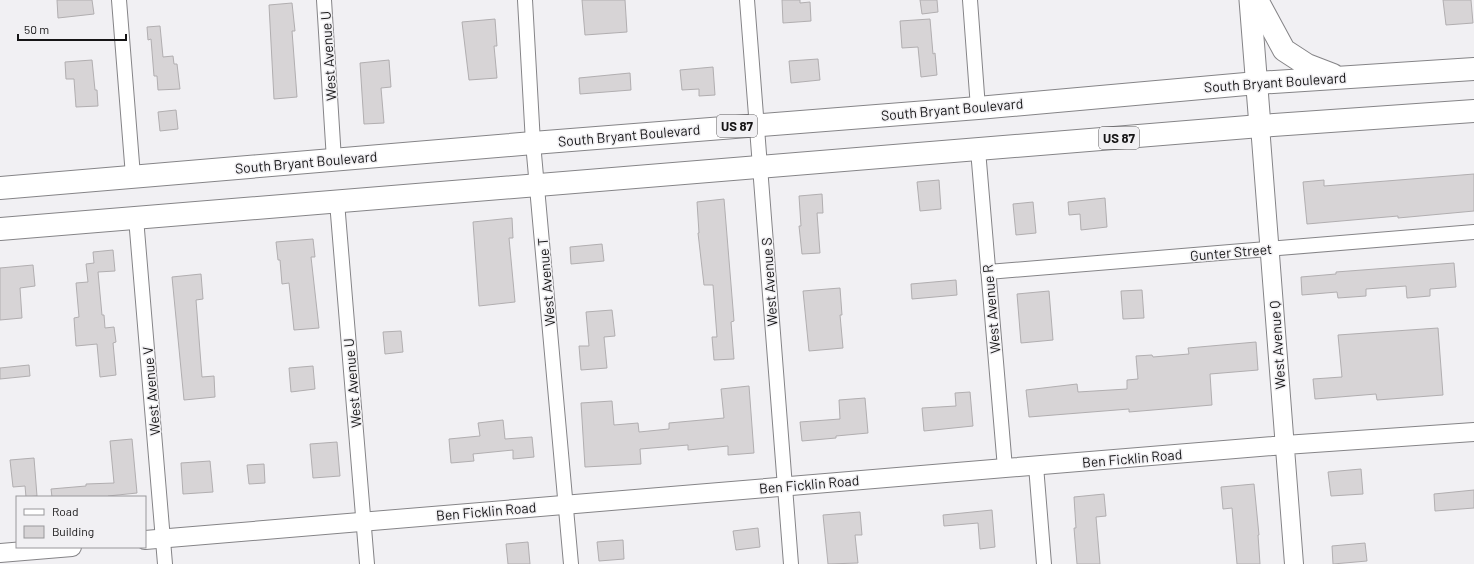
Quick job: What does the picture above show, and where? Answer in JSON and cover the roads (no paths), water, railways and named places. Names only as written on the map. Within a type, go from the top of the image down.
[{"type":"main road","points":[[1250,0],[1260,126]]},
{"type":"main road","points":[[1257,0],[1284,50],[1307,65],[1340,78]]},
{"type":"main road","name":"South Bryant Boulevard","points":[[0,188],[534,143],[978,108],[1257,83],[1474,69]]},
{"type":"main road","name":"US 87","points":[[0,229],[1260,126],[1474,111]]},
{"type":"street","points":[[119,0],[133,176]]},
{"type":"street","name":"West Avenue U","points":[[324,0],[334,160]]},
{"type":"street","name":"West Avenue T","points":[[524,0],[534,143],[571,564]]},
{"type":"street","name":"West Avenue S","points":[[747,0],[791,564]]},
{"type":"street","points":[[970,0],[978,108]]},
{"type":"street","name":"West Avenue Q","points":[[1260,126],[1294,564]]},
{"type":"street","name":"West Avenue R","points":[[978,150],[1005,468]]},
{"type":"street","name":"West Avenue U","points":[[337,202],[367,564]]},
{"type":"street","name":"West Avenue V","points":[[136,218],[165,564]]},
{"type":"street","name":"Gunter Street","points":[[988,272],[1474,232]]},
{"type":"street","name":"Ben Ficklin Road","points":[[146,540],[1285,445],[1474,432]]},
{"type":"street","points":[[1036,466],[1044,564]]},
{"type":"street","points":[[0,553],[60,548]]}]
